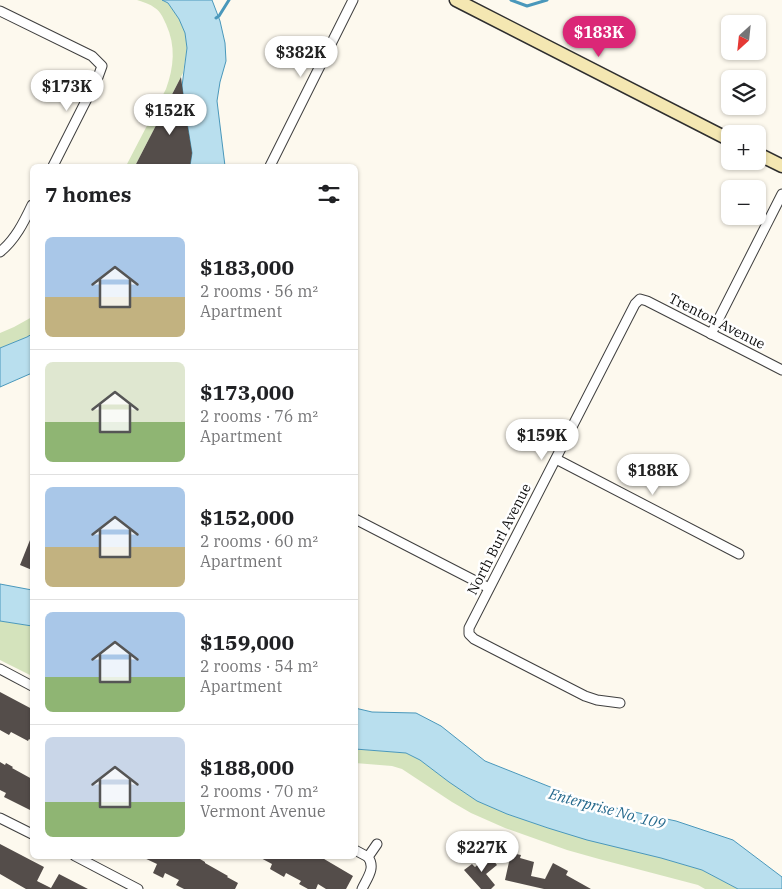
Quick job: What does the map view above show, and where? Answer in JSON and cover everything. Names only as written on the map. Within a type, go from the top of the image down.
[{"type":"street","points":[[271,164],[353,0]]},
{"type":"street","points":[[456,0],[721,135]]},
{"type":"street","points":[[0,11],[92,56],[102,66],[53,164]]},
{"type":"street","points":[[766,158],[782,166]]},
{"type":"street","points":[[711,334],[782,194]]},
{"type":"street","points":[[0,252],[20,228],[30,209]]},
{"type":"street","name":"Trenton Avenue","points":[[640,299],[782,370]]},
{"type":"street","name":"North Burl Avenue","points":[[620,703],[597,700],[585,696],[474,639],[469,634],[469,628],[635,304],[640,299]]},
{"type":"street","points":[[556,459],[739,554]]},
{"type":"street","points":[[358,521],[489,588]]},
{"type":"street","points":[[0,669],[30,685]]},
{"type":"street","points":[[0,818],[30,833]]},
{"type":"street","points":[[368,856],[377,844]]},
{"type":"street","points":[[358,851],[368,856],[372,868],[362,889]]},
{"type":"street","points":[[81,859],[138,889]]},
{"type":"green space","points":[[137,0],[162,0],[168,3],[179,19],[185,33],[187,48],[183,73],[136,164],[127,164],[166,89],[172,65],[173,48],[166,24],[159,11]]},
{"type":"green space","points":[[30,318],[30,335],[0,348],[0,333]]},
{"type":"green space","points":[[0,621],[30,626],[30,675],[0,660]]},
{"type":"green space","points":[[358,749],[406,753],[420,760],[477,801],[507,814],[548,828],[702,870],[738,889],[705,889],[698,885],[567,850],[505,828],[471,813],[402,769],[392,766],[358,763]]},
{"type":"water","points":[[162,0],[212,0],[220,21],[225,43],[226,61],[217,101],[225,164],[190,164],[192,153],[182,86],[187,48],[185,33],[179,19],[168,3]]},
{"type":"water","points":[[30,335],[30,374],[0,387],[0,348]]},
{"type":"water","points":[[0,584],[30,590],[30,626],[0,621]]},
{"type":"water","name":"Enterprise No. 109","points":[[358,709],[372,712],[416,713],[441,726],[485,761],[588,802],[676,821],[733,840],[782,877],[782,889],[738,889],[702,870],[587,840],[507,814],[477,801],[420,760],[406,753],[358,749]]},
{"type":"building","points":[[181,77],[192,153],[190,164],[136,164]]},
{"type":"building","points":[[30,540],[30,569],[20,565]]},
{"type":"building","points":[[0,692],[30,708],[30,740],[28,741],[11,732],[9,735],[0,730]]},
{"type":"building","points":[[0,762],[5,765],[6,763],[30,778],[30,810],[4,797],[6,793],[0,790]]},
{"type":"building","points":[[0,844],[44,867],[37,881],[51,888],[59,874],[88,889],[26,889],[0,874]]},
{"type":"building","points":[[511,853],[521,855],[520,858],[534,862],[531,876],[545,879],[553,863],[568,871],[566,875],[591,889],[544,889],[505,880]]},
{"type":"building","points":[[489,855],[497,865],[486,874],[495,885],[491,889],[481,889],[464,870],[472,864],[475,867]]},
{"type":"building","points":[[146,859],[200,859],[238,883],[235,889],[184,889],[176,885],[179,880],[165,873],[163,878],[153,873],[157,864]]},
{"type":"building","points":[[263,859],[324,859],[353,876],[346,889],[326,889],[318,884],[316,889],[308,889],[299,884],[301,881],[286,873],[284,877],[270,869],[272,864]]},
{"type":"waterway","points":[[216,18],[229,0]]},
{"type":"waterway","points":[[511,0],[527,6],[547,0]]}]
